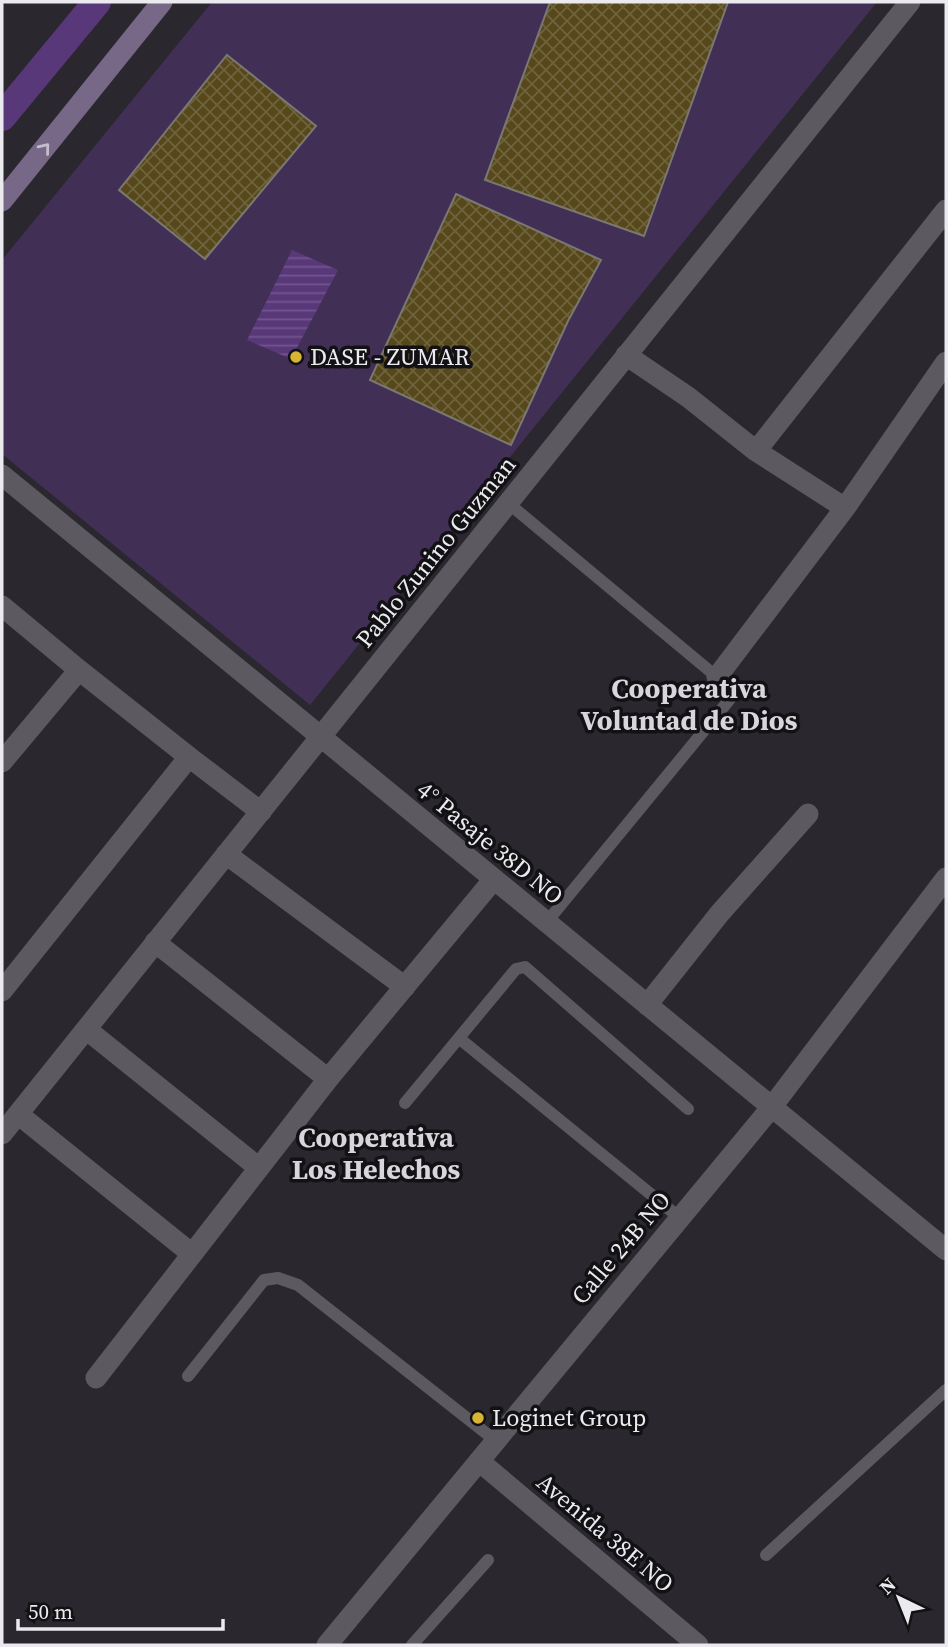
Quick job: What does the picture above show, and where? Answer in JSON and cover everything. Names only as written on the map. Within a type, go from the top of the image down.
[{"type":"main road","points":[[2,201],[162,2]]},
{"type":"street","name":"Pablo Zunino Guzman","points":[[2,1134],[910,2]]},
{"type":"street","points":[[755,451],[946,211]]},
{"type":"street","points":[[626,355],[688,397],[755,451],[845,508]]},
{"type":"street","points":[[717,677],[845,508],[946,362]]},
{"type":"street","name":"4° Pasaje 38D NO","points":[[2,475],[946,1250]]},
{"type":"street","points":[[2,606],[79,670],[261,812]]},
{"type":"street","points":[[2,762],[79,670]]},
{"type":"street","points":[[2,990],[189,757]]},
{"type":"street","points":[[647,1005],[720,913],[808,814]]},
{"type":"street","points":[[226,854],[405,987]]},
{"type":"street","name":"Calle 24B NO","points":[[327,1645],[771,1108],[946,878]]},
{"type":"street","points":[[96,1378],[328,1079],[494,879]]},
{"type":"street","points":[[155,942],[328,1079]]},
{"type":"street","points":[[86,1029],[260,1168]]},
{"type":"street","points":[[18,1114],[192,1254]]},
{"type":"street","name":"Avenida 38E NO","points":[[479,1461],[698,1645]]},
{"type":"lane","points":[[508,503],[717,677],[730,699],[546,923]]},
{"type":"lane","points":[[405,1103],[516,969],[526,967],[688,1109]]},
{"type":"lane","points":[[460,1038],[680,1218]]},
{"type":"lane","points":[[188,1376],[264,1280],[278,1278],[298,1285],[496,1441]]},
{"type":"lane","points":[[766,1555],[946,1390]]},
{"type":"lane","points":[[412,1645],[488,1560]]},
{"type":"shaded area","name":"DASE - ZUMAR","points":[[212,2],[877,2],[310,705],[2,454],[2,260]]},
{"type":"shaded area","points":[[292,250],[338,270],[291,359],[247,340]]},
{"type":"building","points":[[550,2],[728,2],[644,236],[485,180]]},
{"type":"building","points":[[227,55],[316,126],[205,259],[119,190]]},
{"type":"building","points":[[456,194],[601,260],[568,321],[511,445],[370,380]]},
{"type":"waterway","points":[[2,117],[97,2]]},
{"type":"place","name":"DASE - ZUMAR","points":[[296,357]]},
{"type":"place","name":"Loginet Group","points":[[478,1418]]},
{"type":"district","name":"Cooperativa Voluntad de Dios","points":[[689,704]]},
{"type":"district","name":"Cooperativa Los Helechos","points":[[376,1153]]}]
